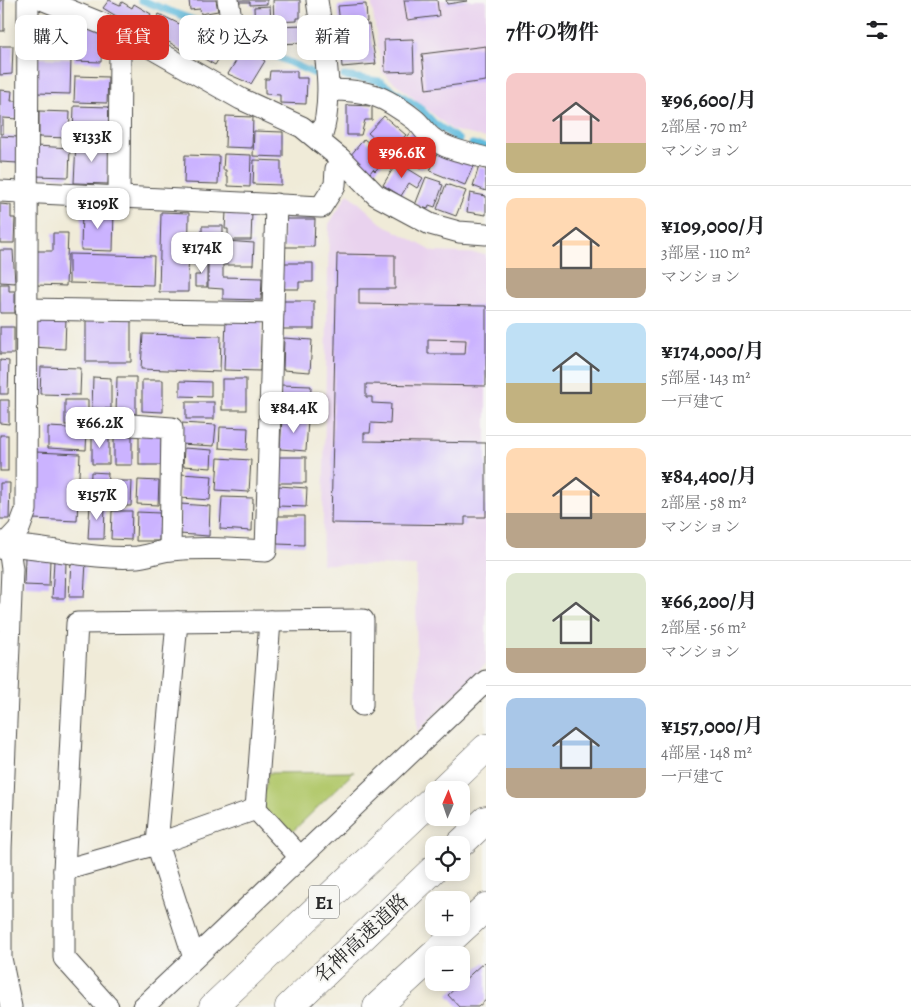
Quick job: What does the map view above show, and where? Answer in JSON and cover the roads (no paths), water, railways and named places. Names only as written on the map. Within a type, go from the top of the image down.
[{"type":"main road","points":[[451,781],[486,748]]},
{"type":"main road","name":"E1","points":[[213,1007],[425,807]]},
{"type":"main road","points":[[469,836],[486,820]]},
{"type":"main road","name":"名神高速道路","points":[[289,1007],[425,878]]},
{"type":"main road","points":[[377,1007],[486,907]]},
{"type":"street","points":[[2,544],[19,529],[26,510],[28,0]]},
{"type":"street","points":[[44,0],[97,22]]},
{"type":"street","points":[[228,0],[230,15]]},
{"type":"street","points":[[317,0],[329,90],[327,122],[320,142]]},
{"type":"street","points":[[169,58],[241,99],[302,127],[341,159],[376,195],[430,224],[459,232],[486,234]]},
{"type":"street","points":[[119,198],[120,60]]},
{"type":"street","points":[[329,90],[359,90],[379,95],[415,120],[432,138],[450,148],[486,158]]},
{"type":"street","points":[[0,191],[321,207],[335,185],[336,169],[341,159]]},
{"type":"street","points":[[2,544],[38,546],[94,555],[129,556],[170,550],[266,551],[276,204]]},
{"type":"street","points":[[26,309],[273,313]]},
{"type":"street","points":[[131,425],[172,428],[170,550]]},
{"type":"street","points":[[2,544],[10,555],[12,569],[1,849],[1,958],[11,1007]]},
{"type":"street","points":[[108,1007],[64,958],[64,870],[77,623],[363,620],[362,705]]},
{"type":"street","points":[[270,621],[256,809],[300,857]]},
{"type":"street","points":[[177,622],[157,844],[194,958]]},
{"type":"street","points":[[143,1007],[486,680]]},
{"type":"street","points":[[64,870],[157,844],[256,809]]},
{"type":"waterway","points":[[141,0],[204,24],[313,73]]},
{"type":"waterway","points":[[344,76],[379,81],[419,107],[434,123],[459,140]]},
{"type":"waterway","points":[[472,144],[486,147]]}]
